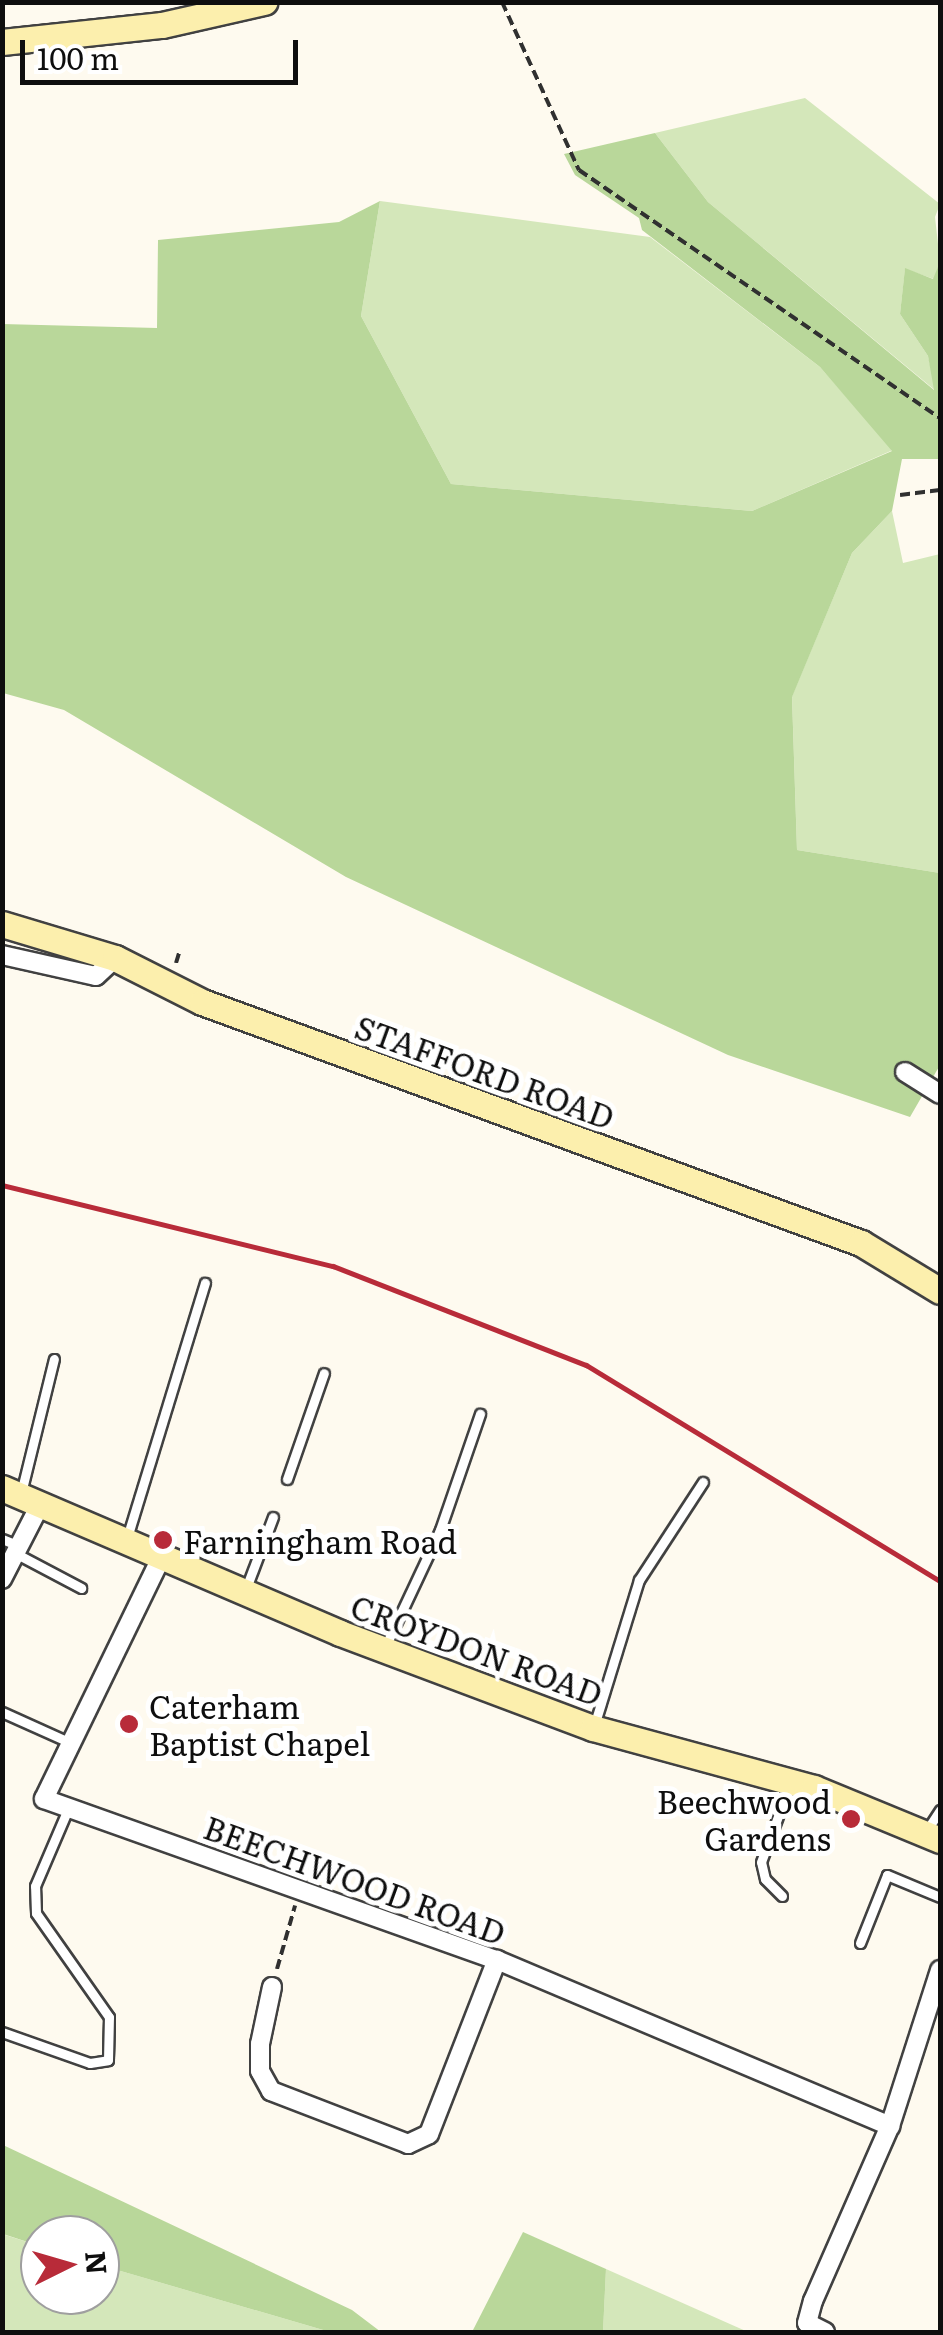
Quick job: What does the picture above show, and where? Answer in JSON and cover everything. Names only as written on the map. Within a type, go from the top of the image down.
[{"type":"street","points":[[2,42],[162,25],[264,2]]},
{"type":"street","name":"STAFFORD ROAD","points":[[2,924],[115,958],[202,1002],[861,1243],[940,1291]]},
{"type":"street","points":[[2,955],[96,976],[115,958]]},
{"type":"street","points":[[906,1072],[940,1094]]},
{"type":"street","points":[[2,1579],[21,1496]]},
{"type":"street","name":"CROYDON ROAD","points":[[21,1496],[384,1650],[593,1728],[792,1782],[933,1836]]},
{"type":"street","points":[[68,1808],[44,1799],[161,1558]]},
{"type":"street","name":"BEECHWOOD ROAD","points":[[68,1808],[496,1960],[890,2126]]},
{"type":"street","points":[[272,1987],[260,2044],[260,2070],[271,2091],[408,2144],[430,2134],[496,1960]]},
{"type":"street","points":[[825,2332],[807,2323],[812,2301],[890,2126],[940,1970]]},
{"type":"lane","points":[[125,1543],[205,1282]]},
{"type":"lane","points":[[21,1496],[54,1358]]},
{"type":"lane","points":[[287,1479],[324,1373]]},
{"type":"lane","points":[[384,1650],[440,1530],[480,1414]]},
{"type":"lane","points":[[593,1728],[639,1580],[703,1482]]},
{"type":"lane","points":[[244,1593],[273,1517]]},
{"type":"lane","points":[[12,1546],[81,1588]]},
{"type":"lane","points":[[2,1712],[70,1744]]},
{"type":"lane","points":[[782,1896],[765,1879],[760,1862],[792,1782]]},
{"type":"lane","points":[[2,2032],[90,2064],[108,2060],[108,2017],[36,1913],[35,1886],[68,1808]]},
{"type":"lane","points":[[933,1836],[940,1810]]},
{"type":"lane","points":[[860,1943],[887,1875],[940,1898]]},
{"type":"path","points":[[502,2],[579,170],[940,418]]},
{"type":"path","points":[[900,495],[940,490]]},
{"type":"path","points":[[272,1987],[298,1892]]},
{"type":"green space","points":[[805,98],[940,204],[935,217],[940,262],[934,279],[905,269],[900,314],[928,356],[936,391],[708,202],[655,133]]},
{"type":"green space","points":[[655,133],[708,202],[934,390],[928,356],[900,314],[905,268],[933,279],[940,262],[940,459],[902,459],[892,511],[852,553],[792,697],[797,850],[940,873],[940,1065],[910,1117],[728,1055],[346,877],[64,710],[3,693],[2,324],[157,328],[158,240],[339,222],[380,201],[361,316],[451,484],[752,511],[892,451],[820,367],[642,230],[639,218],[575,175],[564,154]]},
{"type":"green space","points":[[380,201],[650,237],[820,367],[893,450],[752,511],[451,484],[361,316]]},
{"type":"green space","points":[[892,511],[903,563],[940,554],[940,873],[797,850],[792,696],[852,553]]},
{"type":"green space","points":[[3,2145],[352,2310],[381,2332],[330,2332],[120,2271],[120,2215],[20,2215],[20,2240],[3,2234]]},
{"type":"green space","points":[[523,2232],[606,2269],[603,2332],[472,2332]]},
{"type":"green space","points":[[2,2234],[20,2240],[20,2315],[120,2315],[120,2271],[330,2332],[3,2332]]},
{"type":"green space","points":[[606,2269],[748,2332],[603,2332]]},
{"type":"railway","points":[[2,1185],[333,1266],[586,1365],[940,1581]]},
{"type":"place","name":"Farningham Road","points":[[163,1540]]},
{"type":"place","name":"Caterham Baptist Chapel","points":[[129,1724]]},
{"type":"place","name":"Beechwood Gardens","points":[[851,1819]]}]
